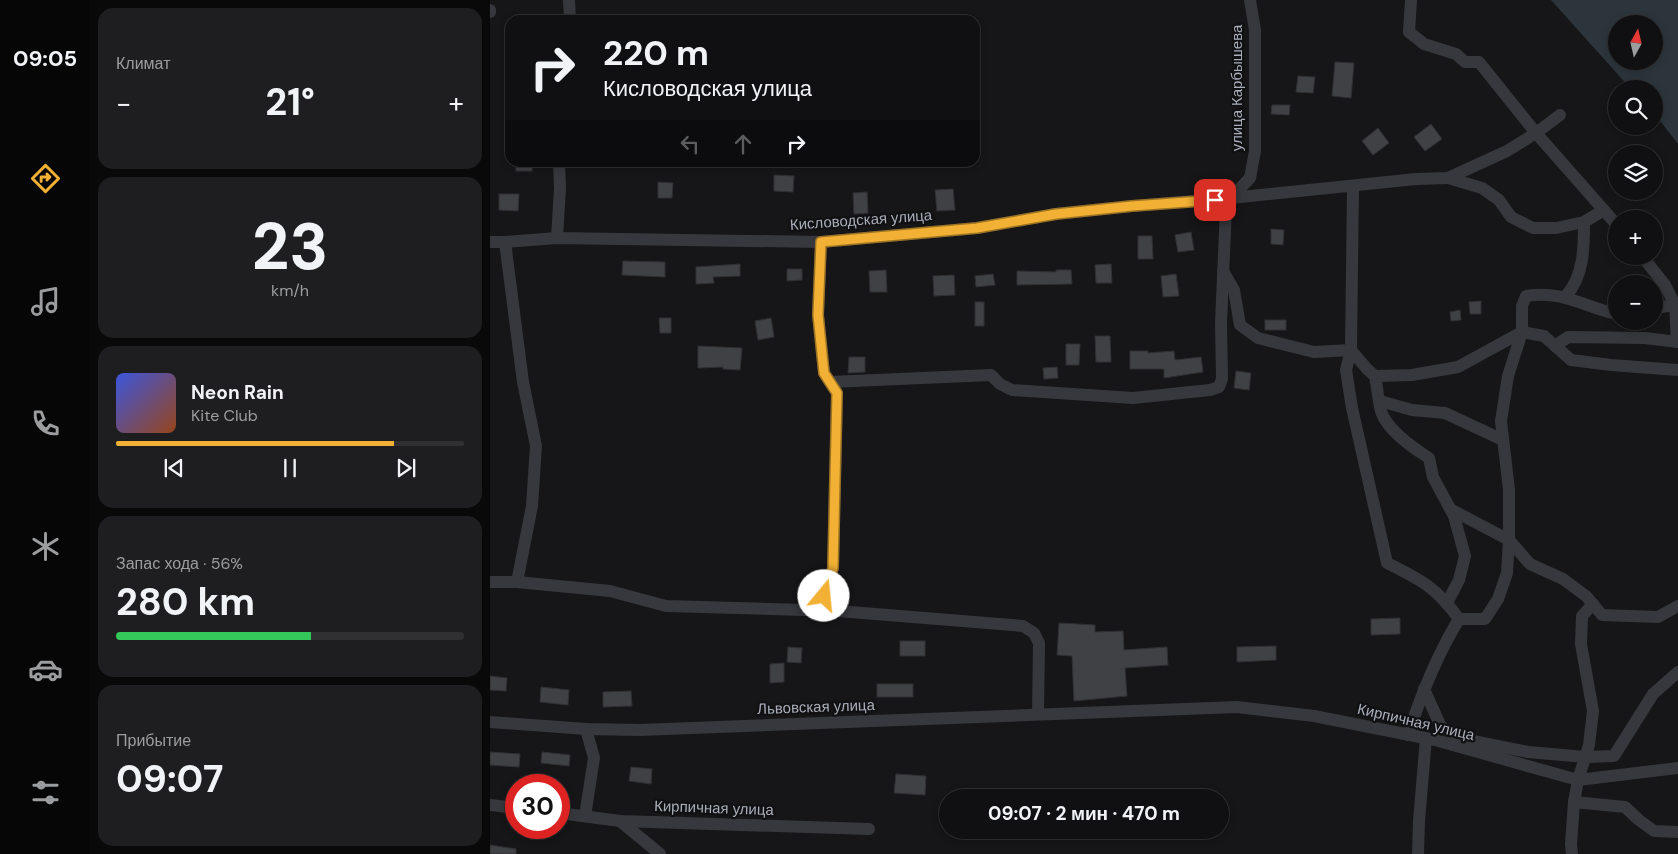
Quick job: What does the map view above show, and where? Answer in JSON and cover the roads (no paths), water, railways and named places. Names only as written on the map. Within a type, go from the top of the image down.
[{"type":"street","points":[[569,0],[570,15]]},
{"type":"street","name":"улица Карбышева","points":[[1232,198],[1250,178],[1255,151],[1255,30],[1250,0]]},
{"type":"street","points":[[1411,0],[1409,32],[1424,44],[1456,54],[1465,62],[1479,62],[1536,133],[1608,215]]},
{"type":"street","points":[[1448,178],[1507,151],[1560,115]]},
{"type":"street","points":[[557,238],[560,188],[558,167]]},
{"type":"street","points":[[1448,178],[1482,188],[1499,200],[1512,217],[1533,228],[1556,228],[1584,222],[1604,210]]},
{"type":"street","name":"Кисловодская улица","points":[[490,242],[557,238],[821,242],[977,228],[1056,214],[1122,207],[1416,179],[1448,178]]},
{"type":"street","points":[[1354,186],[1351,350],[1346,370],[1352,408],[1387,564],[1428,585],[1447,603],[1458,619]]},
{"type":"street","points":[[830,382],[925,379],[977,374],[991,375],[1000,384],[1012,390],[1133,398],[1210,390],[1219,387],[1222,379],[1221,323],[1226,208],[1232,198]]},
{"type":"street","points":[[1566,296],[1574,287],[1584,254],[1584,222]]},
{"type":"street","points":[[505,242],[523,382],[536,446],[532,506],[517,582]]},
{"type":"street","points":[[820,610],[833,568],[837,393],[824,373],[818,315],[821,242]]},
{"type":"street","points":[[1555,346],[1568,337],[1645,338],[1678,342],[1674,297],[1649,265]]},
{"type":"street","points":[[1223,271],[1234,290],[1240,325],[1258,338],[1314,352],[1351,350]]},
{"type":"street","points":[[1458,619],[1485,618],[1498,599],[1507,573],[1509,490],[1501,421],[1508,376],[1522,332],[1522,306],[1526,296],[1542,293],[1566,296],[1585,305],[1608,312]]},
{"type":"street","points":[[1663,303],[1674,297]]},
{"type":"street","points":[[1375,376],[1412,375],[1458,367],[1522,332],[1544,336],[1571,360],[1678,370]]},
{"type":"street","points":[[1351,350],[1375,376],[1380,408],[1388,424],[1414,449],[1429,458],[1433,477],[1454,516],[1465,556],[1459,580],[1447,603]]},
{"type":"street","points":[[1380,401],[1412,410],[1445,413],[1503,440]]},
{"type":"street","points":[[1450,509],[1509,540],[1530,564],[1563,579],[1586,596],[1602,615],[1658,617],[1678,606]]},
{"type":"street","points":[[490,582],[517,582],[610,591],[666,606],[820,610],[1023,626],[1034,633],[1039,643],[1038,714]]},
{"type":"street","points":[[1572,854],[1574,802],[1578,780],[1589,745],[1594,711],[1581,644],[1582,616],[1593,604]]},
{"type":"street","points":[[1408,735],[1424,689],[1448,636],[1458,619]]},
{"type":"street","points":[[1424,689],[1442,727],[1463,739],[1528,752],[1586,757],[1614,756],[1653,694],[1678,672]]},
{"type":"street","name":"Кирпичная улица","points":[[1144,710],[1237,706],[1314,716],[1426,738],[1578,780],[1678,768]]},
{"type":"street","name":"Львовская улица","points":[[490,722],[586,729],[640,730],[1144,710]]},
{"type":"street","points":[[584,816],[594,758],[586,729]]},
{"type":"street","points":[[1418,854],[1426,738]]},
{"type":"street","points":[[1574,802],[1625,807],[1654,831],[1678,832]]},
{"type":"street","points":[[490,805],[505,807]]},
{"type":"street","name":"Кирпичная улица","points":[[570,814],[620,821],[869,829]]},
{"type":"street","points":[[620,821],[660,854]]}]
